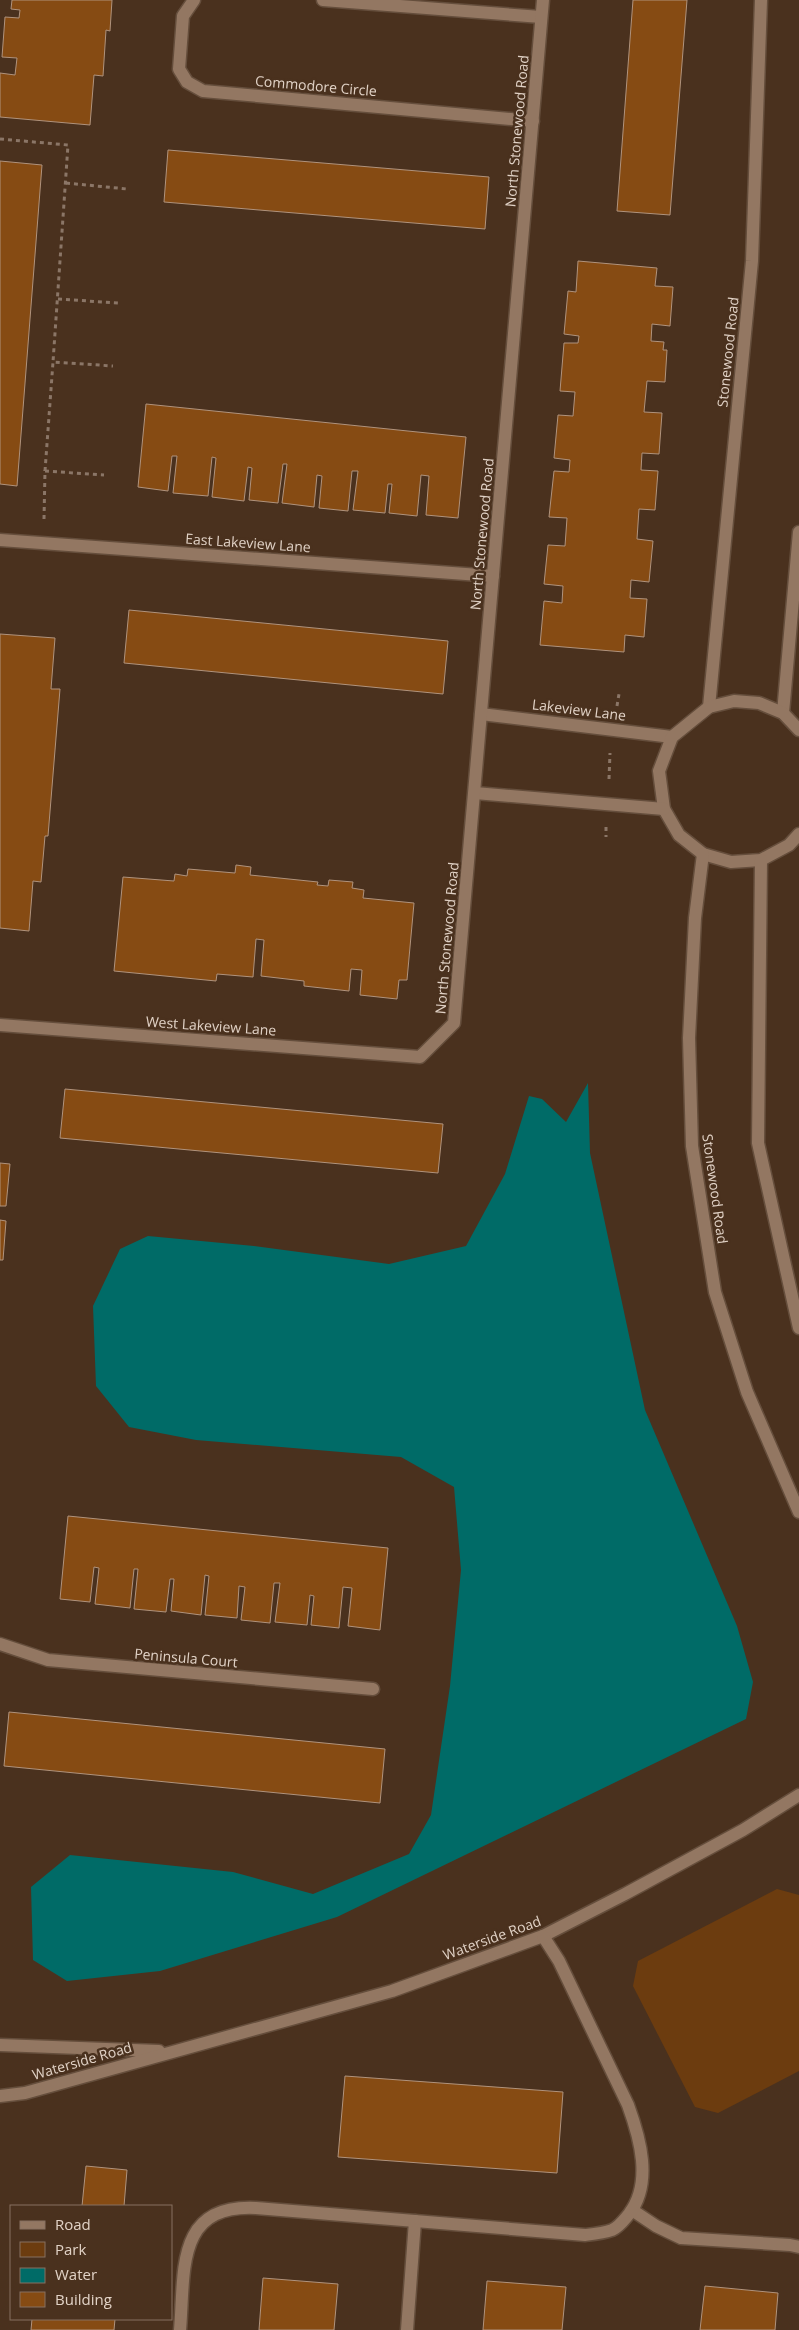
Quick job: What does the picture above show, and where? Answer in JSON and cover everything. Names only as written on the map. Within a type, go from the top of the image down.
[{"type":"street","name":"Commodore Circle","points":[[194,0],[184,16],[179,69],[187,82],[204,91],[532,121]]},
{"type":"street","points":[[323,0],[541,17]]},
{"type":"street","name":"North Stonewood Road","points":[[420,1057],[454,1023],[543,0]]},
{"type":"street","name":"Stonewood Road","points":[[709,707],[752,261],[761,0]]},
{"type":"street","points":[[783,712],[799,532]]},
{"type":"street","name":"East Lakeview Lane","points":[[0,540],[493,576]]},
{"type":"street","points":[[799,730],[783,712],[759,703],[734,700],[709,707],[672,737],[659,772],[664,809],[679,835],[703,854],[731,862],[761,860],[789,846],[799,834]]},
{"type":"street","name":"Lakeview Lane","points":[[481,714],[672,737]]},
{"type":"street","points":[[474,793],[664,809]]},
{"type":"street","name":"Stonewood Road","points":[[703,854],[695,918],[688,1038],[692,1146],[714,1292],[747,1392],[799,1512]]},
{"type":"street","points":[[761,860],[758,1143],[799,1328]]},
{"type":"street","name":"West Lakeview Lane","points":[[0,1025],[420,1057]]},
{"type":"street","name":"Peninsula Court","points":[[0,1644],[48,1660],[373,1690]]},
{"type":"street","name":"Waterside Road","points":[[0,2096],[25,2093],[392,1991],[543,1936],[743,1830],[799,1795]]},
{"type":"street","points":[[180,2330],[189,2241],[207,2219],[218,2213],[240,2207],[585,2235],[613,2229],[632,2210],[640,2193],[643,2177],[637,2129],[628,2105],[560,1961],[543,1936]]},
{"type":"street","name":"Waterside Road","points":[[0,2045],[171,2052]]},
{"type":"street","points":[[632,2210],[656,2226],[681,2238],[799,2247]]},
{"type":"street","points":[[407,2330],[415,2222]]},
{"type":"path","points":[[0,139],[68,145],[45,471],[43,543]]},
{"type":"path","points":[[66,183],[127,189]]},
{"type":"path","points":[[58,299],[118,303]]},
{"type":"path","points":[[54,362],[112,366]]},
{"type":"path","points":[[45,471],[104,475]]},
{"type":"path","points":[[609,781],[610,747]]},
{"type":"green space","points":[[777,1889],[799,1895],[799,2071],[718,2113],[695,2107],[633,1986],[638,1961]]},
{"type":"water","points":[[588,1083],[590,1153],[645,1410],[737,1626],[753,1682],[746,1719],[337,1917],[160,1971],[67,1981],[33,1960],[31,1887],[70,1855],[233,1872],[313,1894],[409,1854],[431,1815],[450,1686],[461,1570],[454,1487],[401,1457],[196,1440],[129,1427],[96,1386],[93,1306],[120,1249],[148,1236],[254,1246],[389,1264],[466,1246],[505,1174],[529,1096],[542,1099],[566,1122]]},
{"type":"building","points":[[12,0],[112,0],[110,31],[106,30],[103,76],[94,75],[90,125],[0,117],[0,73],[15,75],[17,58],[2,57],[5,17],[19,18],[20,10],[11,9]]},
{"type":"building","points":[[633,0],[687,0],[670,215],[617,211]]},
{"type":"building","points":[[168,150],[489,177],[485,229],[164,202]]},
{"type":"building","points":[[0,161],[42,165],[17,486],[0,484]]},
{"type":"building","points":[[578,261],[657,268],[655,286],[673,287],[670,326],[652,324],[651,341],[664,342],[663,350],[667,350],[665,382],[647,381],[644,412],[662,413],[659,454],[642,453],[641,470],[658,471],[655,510],[639,509],[637,539],[653,541],[649,582],[631,580],[630,598],[647,599],[644,637],[625,635],[624,652],[540,645],[544,601],[562,603],[563,586],[544,584],[548,545],[565,546],[567,518],[549,517],[554,471],[569,472],[570,460],[554,458],[558,415],[573,416],[575,392],[560,391],[564,343],[578,343],[579,336],[564,334],[568,291],[576,292]]},
{"type":"building","points":[[146,404],[466,437],[458,518],[426,515],[429,476],[421,475],[417,516],[389,513],[392,484],[388,484],[385,513],[353,510],[358,471],[352,471],[348,511],[319,508],[322,476],[317,475],[314,507],[282,503],[287,464],[283,464],[278,503],[249,500],[252,468],[248,467],[244,501],[212,497],[216,458],[212,457],[208,496],[173,493],[177,456],[172,456],[168,491],[138,487]]},
{"type":"building","points":[[129,610],[448,641],[443,694],[124,663]]},
{"type":"building","points":[[0,634],[55,638],[51,689],[60,689],[48,836],[45,836],[41,882],[33,881],[29,931],[0,928]]},
{"type":"building","points":[[236,865],[251,867],[250,875],[318,882],[317,885],[328,886],[329,880],[353,882],[352,888],[364,890],[363,898],[414,903],[407,980],[399,980],[397,999],[360,995],[362,970],[351,969],[349,991],[304,986],[304,981],[261,976],[264,940],[256,939],[253,977],[217,974],[216,981],[114,971],[123,877],[174,881],[175,874],[187,876],[188,869],[235,873]]},
{"type":"building","points":[[65,1089],[443,1124],[438,1173],[60,1138]]},
{"type":"building","points":[[0,1163],[10,1164],[6,1206],[0,1206]]},
{"type":"building","points":[[0,1220],[6,1221],[3,1260],[0,1260]]},
{"type":"building","points":[[68,1516],[388,1548],[380,1630],[348,1626],[352,1588],[343,1587],[339,1628],[311,1625],[314,1596],[310,1595],[307,1625],[275,1622],[280,1583],[274,1583],[270,1623],[241,1620],[245,1587],[239,1586],[237,1618],[205,1615],[209,1576],[205,1575],[201,1615],[171,1611],[174,1579],[170,1579],[166,1612],[134,1609],[138,1569],[134,1569],[130,1608],[95,1604],[99,1568],[94,1567],[90,1602],[60,1599]]},
{"type":"building","points":[[9,1712],[385,1749],[380,1803],[4,1766]]},
{"type":"building","points":[[345,2076],[563,2092],[557,2173],[338,2157]]},
{"type":"building","points":[[86,2166],[127,2170],[124,2205],[82,2205]]},
{"type":"building","points":[[263,2278],[338,2284],[334,2330],[259,2330]]},
{"type":"building","points":[[487,2281],[566,2287],[562,2330],[483,2330]]},
{"type":"building","points":[[705,2286],[778,2293],[775,2330],[700,2330]]},
{"type":"building","points":[[32,2320],[115,2320],[114,2330],[31,2330]]}]
